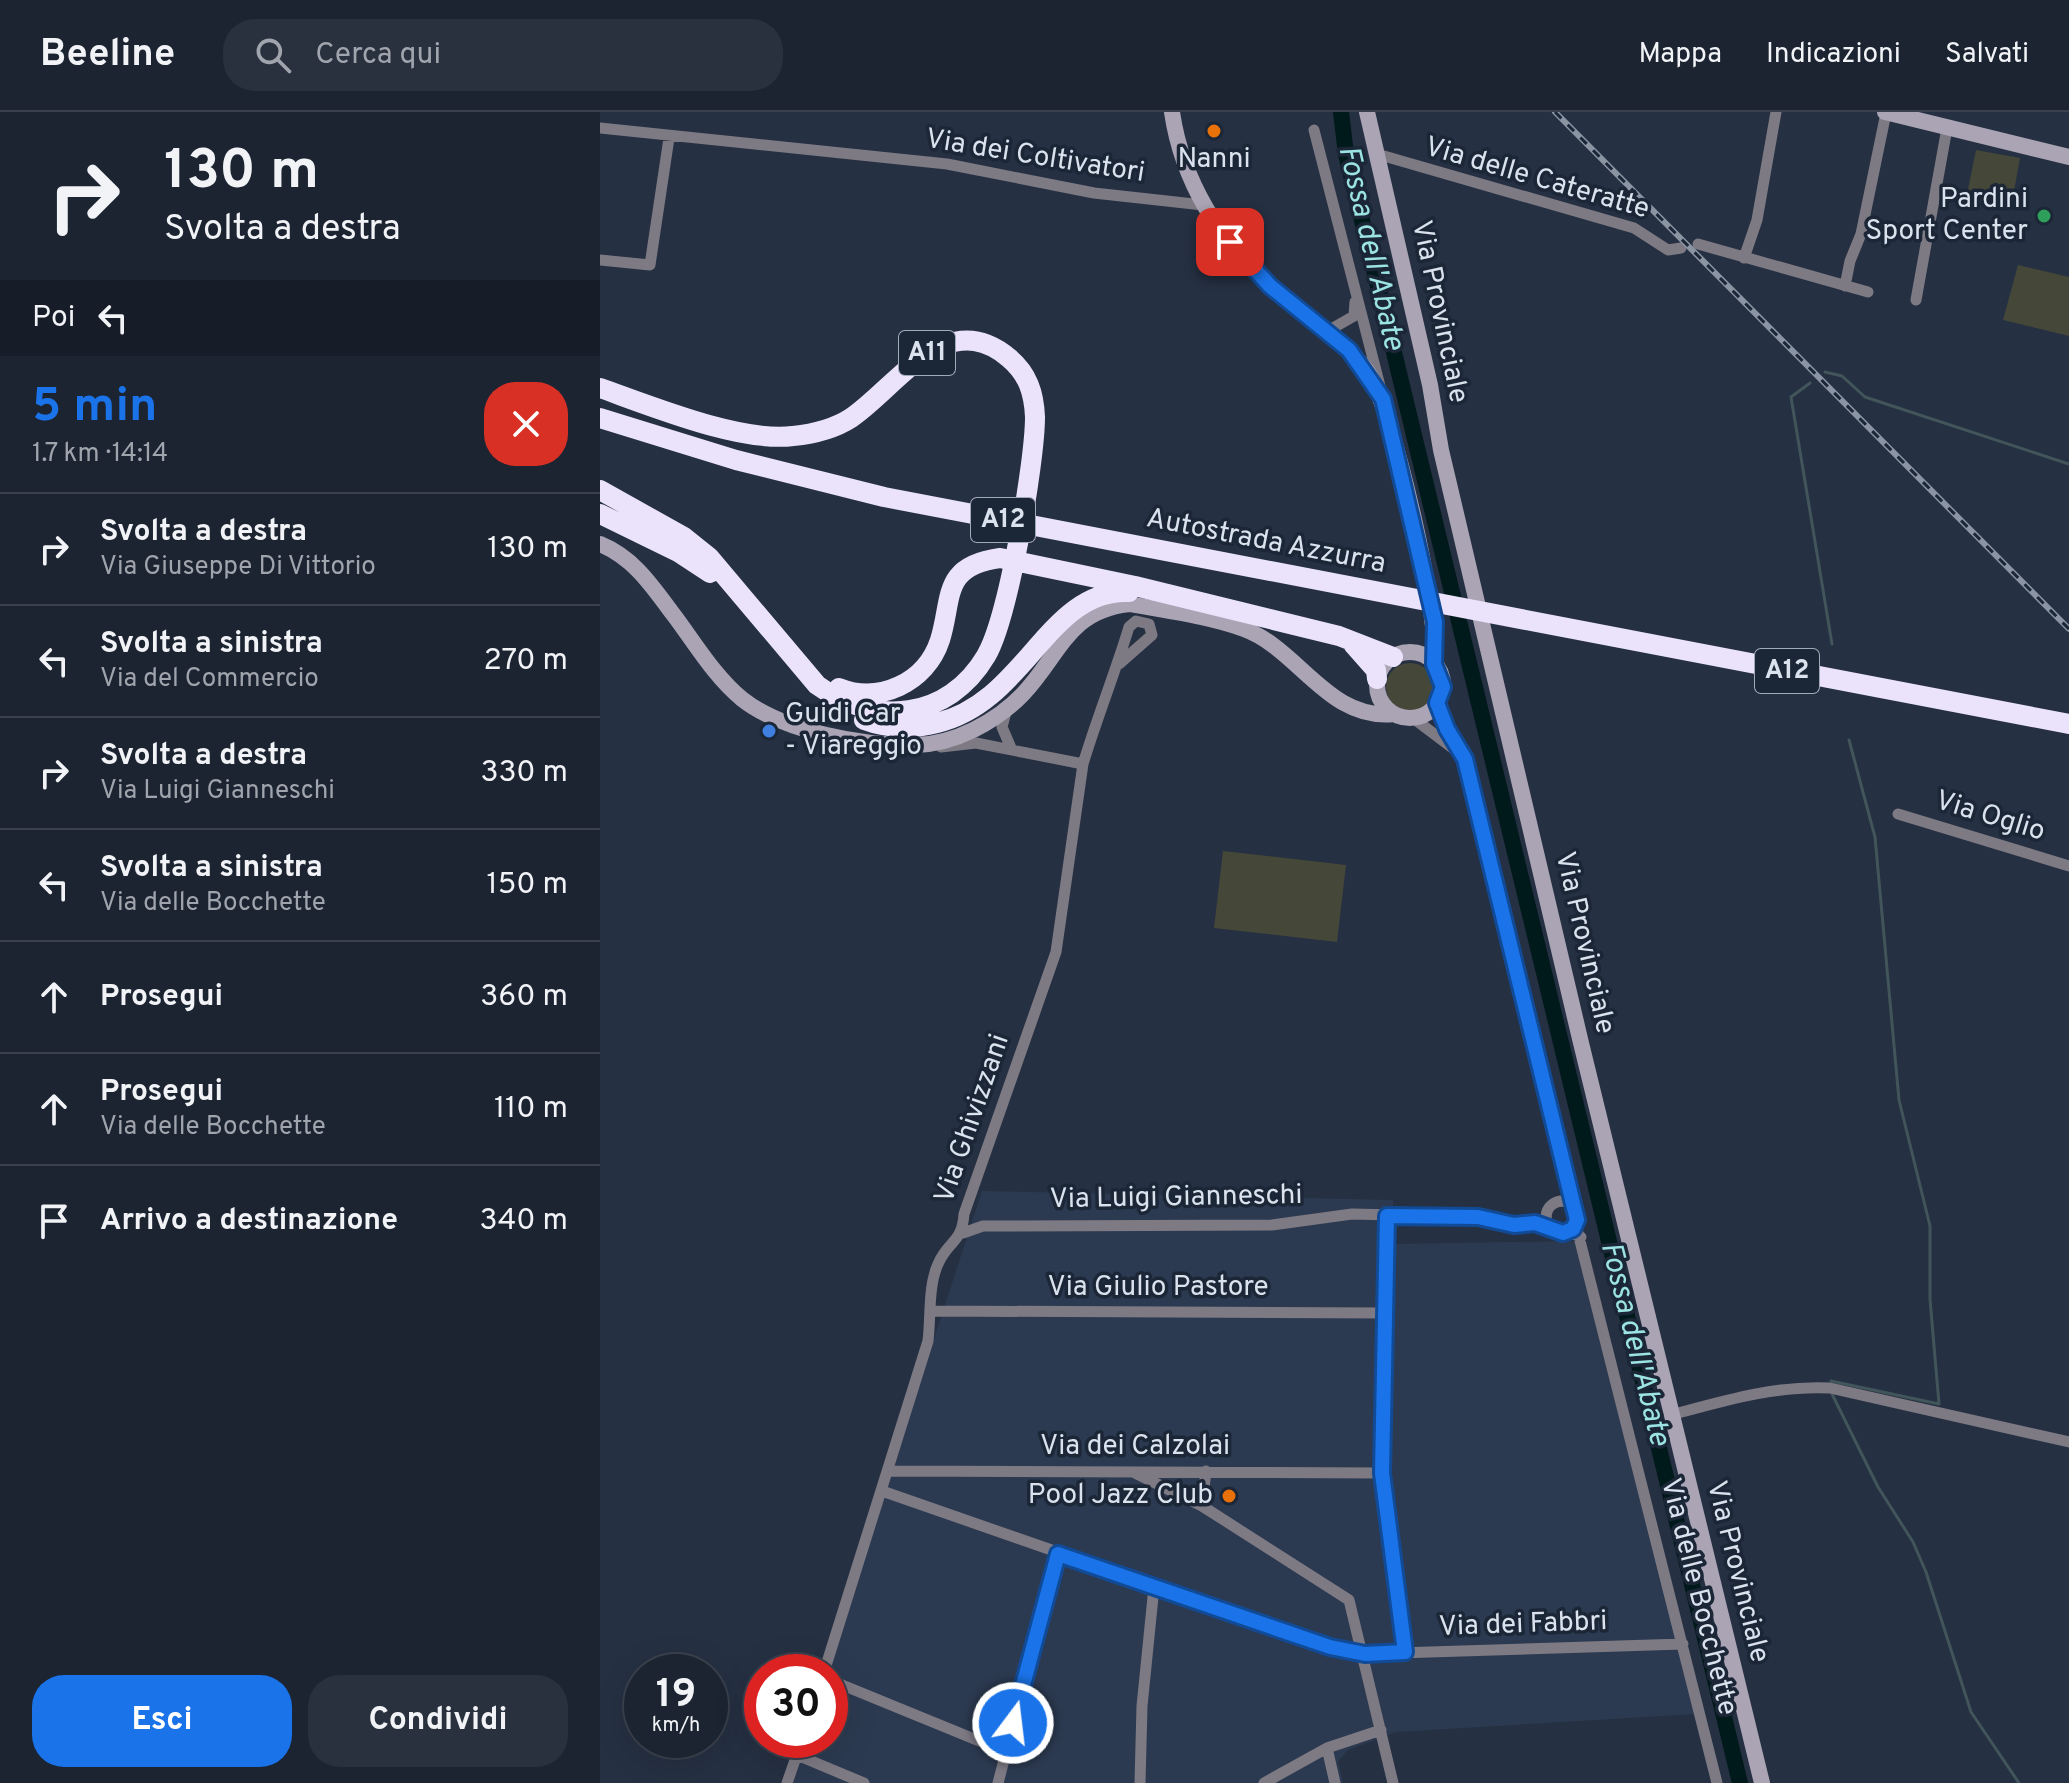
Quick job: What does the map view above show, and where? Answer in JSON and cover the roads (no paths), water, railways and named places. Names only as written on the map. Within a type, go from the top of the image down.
[{"type":"highway","name":"A11","points":[[600,388],[730,429],[789,437],[820,432],[849,420],[930,351],[952,343],[980,344],[1011,360],[1032,392],[1035,433],[1009,576],[990,649],[972,675],[947,695],[913,709],[879,712],[839,700],[806,673]]},
{"type":"highway","name":"Autostrada Azzurra","points":[[600,418],[736,460],[884,497],[1411,606]]},
{"type":"highway","name":"Autostrada Azzurra","points":[[600,431],[734,473],[848,502],[1505,624],[2069,736]]},
{"type":"highway","points":[[600,490],[684,537],[717,565],[828,701],[871,723],[906,728],[944,721],[971,711],[997,693],[1080,604],[1109,593],[1155,593]]},
{"type":"highway","points":[[600,514],[678,552],[743,596]]},
{"type":"highway","points":[[806,673],[864,695],[887,692],[908,681],[936,650],[951,587],[965,572],[984,561],[1009,558],[1339,636],[1402,655]]},
{"type":"highway","name":"Autostrada Azzurra","points":[[1505,624],[2069,724]]},
{"type":"highway","points":[[1339,636],[1360,648],[1376,670],[1377,683]]},
{"type":"main road","points":[[600,544],[633,564],[727,684],[759,709],[780,720],[858,741],[929,744],[981,725],[1024,693],[1080,622],[1112,606],[1130,604],[1244,629],[1268,642],[1318,688],[1378,716],[1394,714],[1413,718],[1437,703],[1443,687],[1434,664],[1435,622],[1383,399],[1368,372],[1244,259],[1203,205],[1192,182],[1172,112]]},
{"type":"main road","name":"Via Provinciale","points":[[1367,112],[1469,571],[1762,1783]]},
{"type":"main road","points":[[1886,112],[2069,157]]},
{"type":"main road","points":[[1341,701],[1361,699],[1402,655],[1430,636],[1435,622]]},
{"type":"main road","points":[[1402,655],[1434,664]]},
{"type":"main road","points":[[1377,683],[1385,708],[1394,714]]},
{"type":"street","points":[[1744,258],[1757,220],[1776,112]]},
{"type":"street","points":[[1845,286],[1850,261],[1861,234],[1886,112]]},
{"type":"street","name":"Via dei Coltivatori","points":[[600,128],[669,138],[947,164],[1094,193],[1176,205],[1203,205]]},
{"type":"street","points":[[1916,300],[1947,128]]},
{"type":"street","points":[[1314,130],[1383,399]]},
{"type":"street","points":[[600,260],[650,265],[669,138]]},
{"type":"street","name":"Via delle Cateratte","points":[[1377,154],[1415,168],[1634,228],[1668,250],[1681,248]]},
{"type":"street","name":"Via dei Coltivatori","points":[[1176,205],[1192,182]]},
{"type":"street","points":[[1698,244],[1868,292]]},
{"type":"street","points":[[1326,332],[1354,316],[1356,289]]},
{"type":"street","name":"Via Ghivizzani","points":[[830,1654],[928,1341],[932,1289],[938,1263],[963,1233],[964,1214],[1056,952],[1083,764],[1119,664]]},
{"type":"street","name":"Via delle Bocchette","points":[[1437,703],[1447,729],[1465,759],[1569,1185],[1566,1202],[1577,1211],[1575,1231],[1717,1783]]},
{"type":"street","points":[[1007,708],[1002,727],[1009,748]]},
{"type":"street","points":[[1413,718],[1439,735],[1465,759]]},
{"type":"street","points":[[981,725],[983,739],[1009,748]]},
{"type":"street","points":[[929,744],[945,748],[976,743],[1083,764]]},
{"type":"street","name":"Via Oglio","points":[[1898,814],[2069,866]]},
{"type":"street","points":[[1566,1202],[1552,1204],[1543,1223],[1558,1233],[1575,1231]]},
{"type":"street","name":"Via Luigi Gianneschi","points":[[963,1233],[983,1226],[1272,1225],[1352,1214],[1478,1217],[1514,1225],[1543,1223]]},
{"type":"street","points":[[1387,1216],[1382,1473],[1405,1652]]},
{"type":"street","name":"Via Giulio Pastore","points":[[932,1311],[1384,1313]]},
{"type":"street","points":[[1671,1415],[1738,1397],[1803,1386],[1830,1388],[2069,1442]]},
{"type":"street","name":"Via dei Calzolai","points":[[887,1471],[1382,1473]]},
{"type":"street","points":[[1130,1471],[1202,1506],[1349,1600],[1365,1654],[1393,1783]]},
{"type":"street","points":[[1202,1506],[1206,1471]]},
{"type":"street","name":"Via dei Fabbri","points":[[882,1491],[1330,1647],[1365,1654],[1683,1644]]},
{"type":"street","points":[[998,1783],[1058,1554]]},
{"type":"street","points":[[1140,1783],[1142,1706],[1154,1587]]},
{"type":"street","points":[[848,1687],[1006,1752]]},
{"type":"street","points":[[1264,1783],[1327,1748],[1381,1730]]},
{"type":"street","points":[[1327,1748],[1335,1783]]},
{"type":"street","points":[[787,1783],[796,1758]]},
{"type":"street","points":[[804,1758],[864,1783]]},
{"type":"waterway","name":"Fossa dell'Abate","points":[[1341,112],[1346,154],[1740,1783]]},
{"type":"waterway","points":[[1825,372],[1842,376],[1865,397],[2069,464]]},
{"type":"waterway","points":[[1810,383],[1791,397],[1832,644]]},
{"type":"waterway","points":[[1831,1381],[1939,1404],[1930,1299],[1930,1226],[1899,1100],[1875,837],[1849,740]]},
{"type":"waterway","points":[[1832,1394],[1878,1487],[1913,1542],[1926,1572],[1971,1712],[2019,1783]]},
{"type":"railway","points":[[1555,112],[2069,629]]},
{"type":"place","name":"Nanni","points":[[1214,131]]},
{"type":"place","name":"Pardini Sport Center","points":[[2044,216]]},
{"type":"place","name":"Guidi Car - Viareggio","points":[[769,731]]},
{"type":"place","name":"Pool Jazz Club","points":[[1229,1496]]}]
